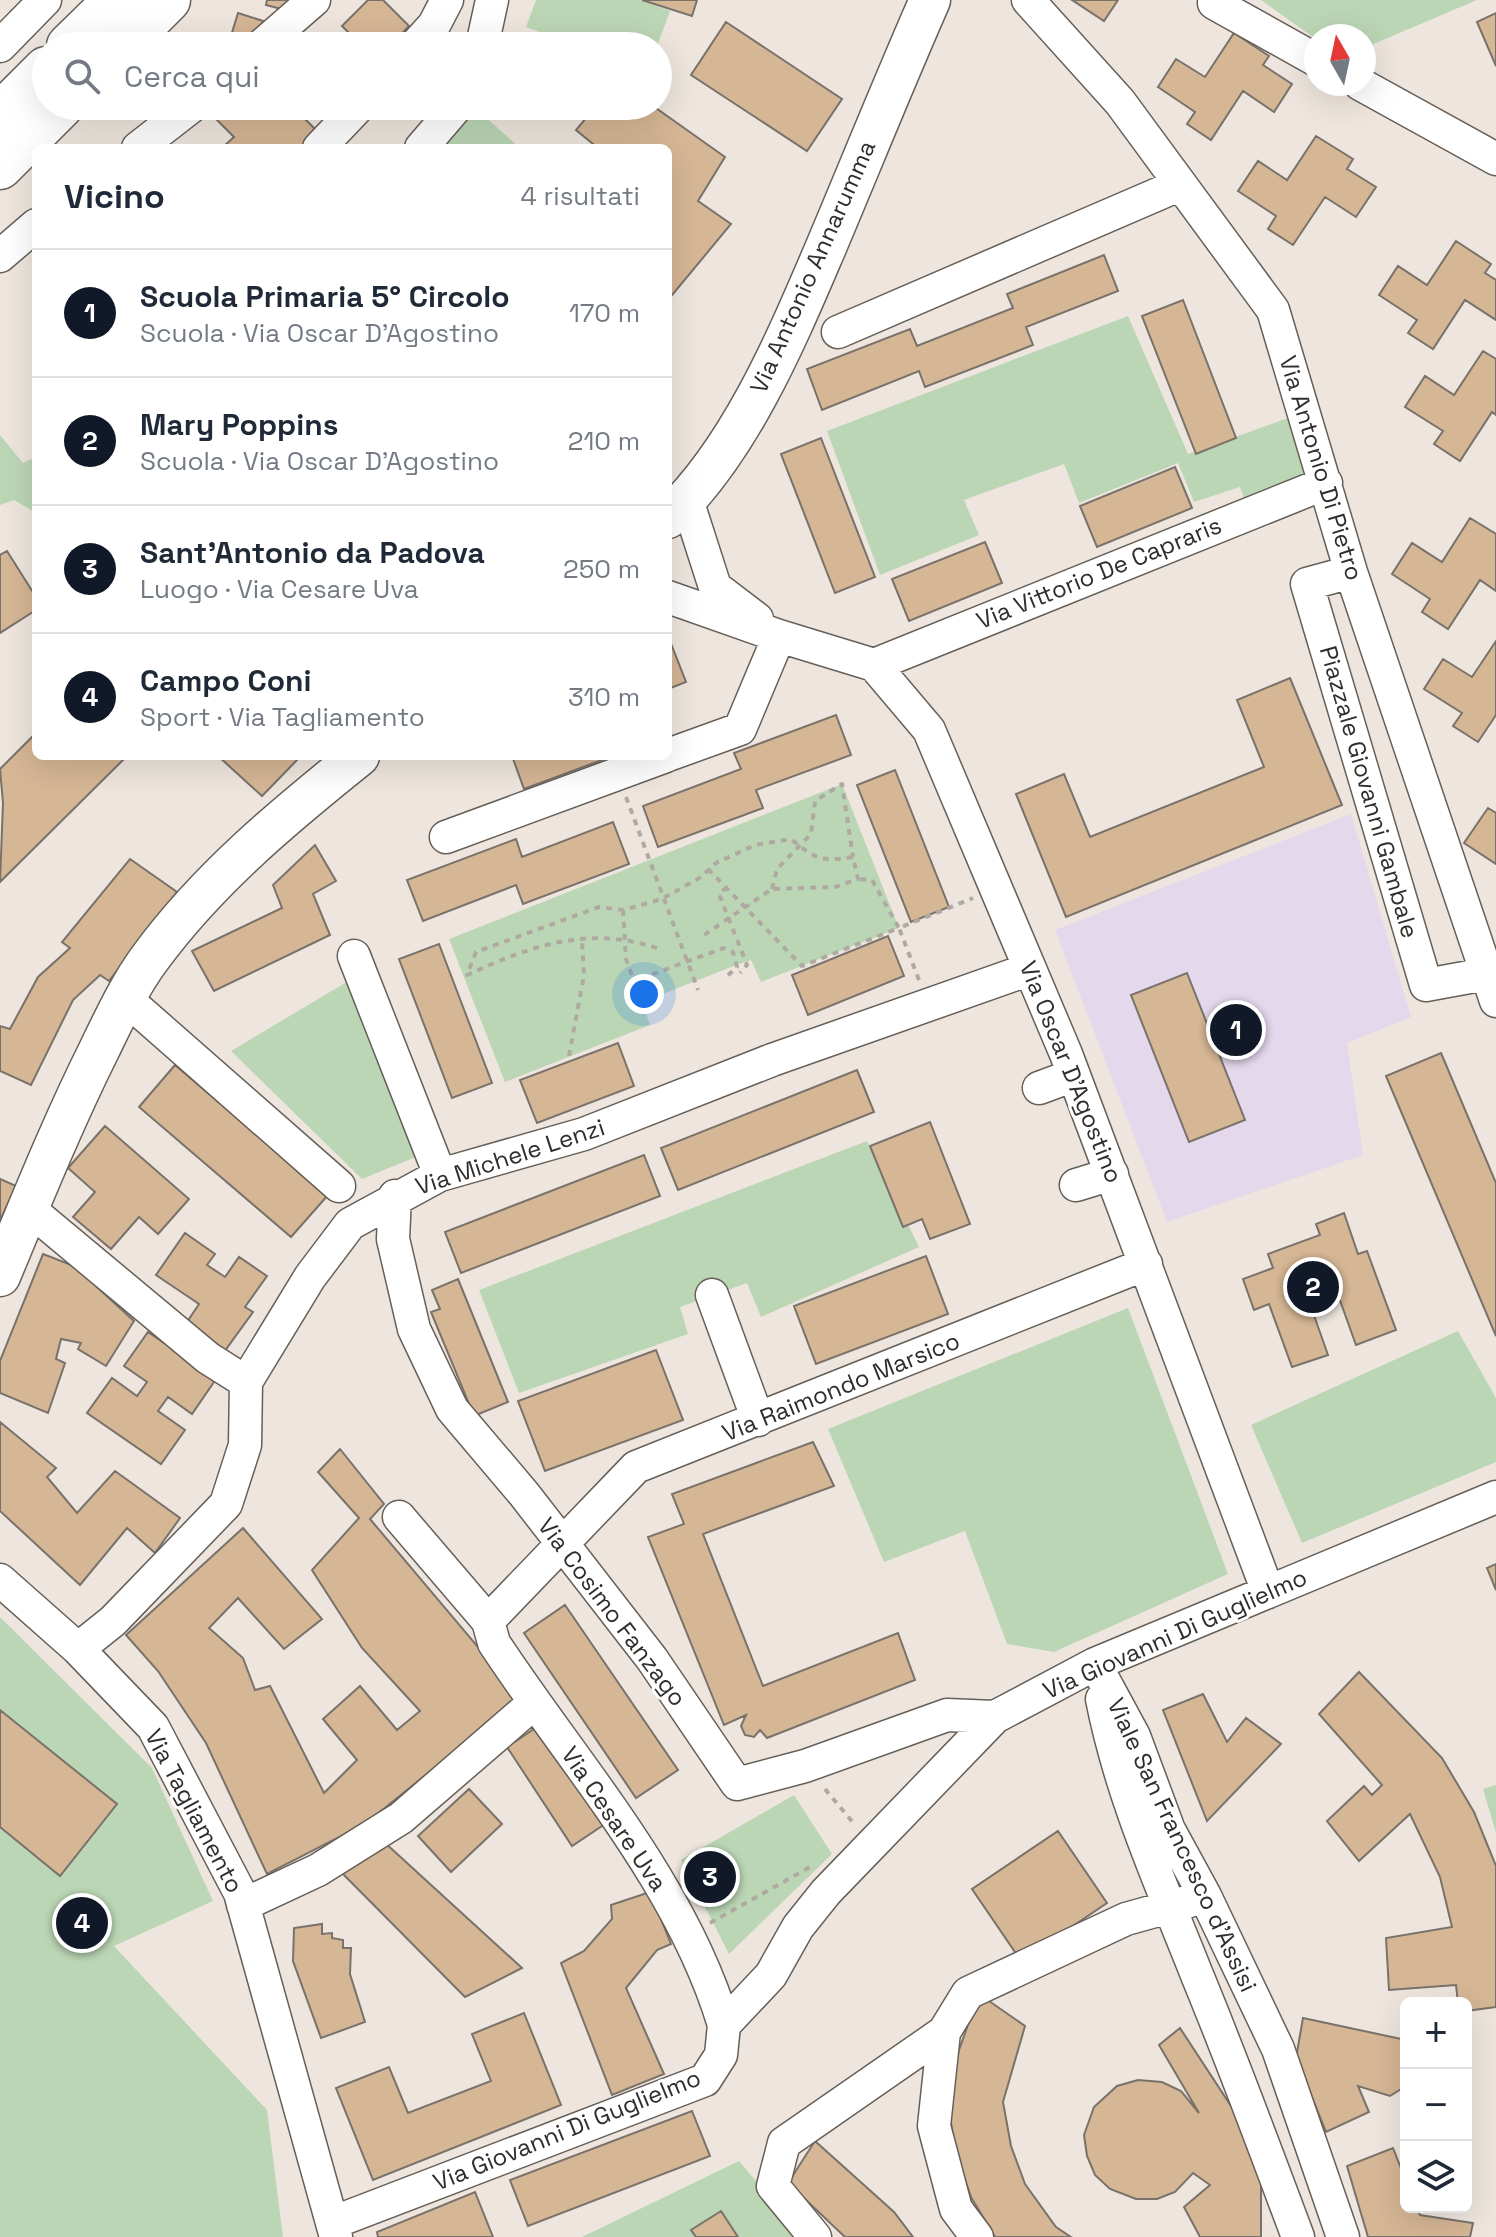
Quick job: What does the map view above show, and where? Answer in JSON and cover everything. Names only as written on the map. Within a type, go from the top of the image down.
[{"type":"highway","points":[[83,32],[116,0]]},
{"type":"highway","points":[[136,32],[168,0]]},
{"type":"highway","points":[[0,115],[32,83]]},
{"type":"highway","points":[[0,167],[47,120]]},
{"type":"main road","name":"Via Antonio Annarumma","points":[[678,509],[744,417],[791,327],[930,0]]},
{"type":"main road","points":[[0,1276],[74,1100],[125,998],[149,959],[203,892],[295,807],[354,760]]},
{"type":"street","points":[[0,46],[45,0]]},
{"type":"street","points":[[277,32],[314,0]]},
{"type":"street","points":[[485,32],[492,0]]},
{"type":"street","name":"Via Antonio Di Pietro","points":[[1028,0],[1120,102],[1273,310],[1351,572],[1491,987]]},
{"type":"street","points":[[1214,3],[1304,53]]},
{"type":"street","points":[[1376,93],[1496,159]]},
{"type":"street","points":[[143,144],[174,120]]},
{"type":"street","points":[[323,144],[346,120]]},
{"type":"street","points":[[424,144],[445,120]]},
{"type":"street","points":[[838,332],[1179,185]]},
{"type":"street","points":[[0,256],[32,228]]},
{"type":"street","name":"Via Vittorio De Capraris","points":[[874,665],[1326,483]]},
{"type":"street","points":[[678,509],[715,587],[779,636]]},
{"type":"street","name":"Piazzale Giovanni Gambale","points":[[1351,572],[1307,584],[1426,985],[1491,987]]},
{"type":"street","points":[[672,598],[874,665]]},
{"type":"street","points":[[672,754],[740,729],[779,636]]},
{"type":"street","name":"Via Oscar D'Agostino","points":[[874,665],[929,730],[998,887],[1112,1174],[1268,1592]]},
{"type":"street","points":[[446,837],[656,760]]},
{"type":"street","points":[[354,956],[440,1175]]},
{"type":"street","name":"Via Michele Lenzi","points":[[246,1382],[310,1277],[350,1224],[395,1196],[440,1175],[584,1134],[718,1080],[1030,969]]},
{"type":"street","points":[[125,998],[339,1186]]},
{"type":"street","points":[[1039,1088],[1074,1075]]},
{"type":"street","points":[[1076,1185],[1112,1174]]},
{"type":"street","name":"Via Cosimo Fanzago","points":[[395,1196],[393,1239],[414,1329],[452,1409],[524,1494],[652,1659],[737,1784],[805,1766],[947,1715],[995,1717]]},
{"type":"street","points":[[28,1208],[208,1358],[246,1382],[245,1445],[226,1504],[113,1621],[78,1649]]},
{"type":"street","name":"Via Raimondo Marsico","points":[[559,1543],[636,1467],[1146,1264]]},
{"type":"street","points":[[712,1295],[758,1420]]},
{"type":"street","name":"Via Giovanni Di Guglielmo","points":[[334,2230],[705,2080],[721,2055],[724,2025],[771,1975],[798,1927],[856,1860],[995,1717],[1095,1664],[1496,1497]]},
{"type":"street","name":"Via Cesare Uva","points":[[399,1517],[488,1621],[494,1643],[628,1834],[673,1907],[712,1985],[724,2025]]},
{"type":"street","points":[[488,1621],[559,1543]]},
{"type":"street","name":"Via Tagliamento","points":[[0,1580],[78,1649],[159,1735],[243,1905],[334,2230]]},
{"type":"street","name":"Viale San Francesco d'Assisi","points":[[1095,1664],[1134,1736],[1169,1830],[1205,1896],[1278,2049],[1343,2237]]},
{"type":"street","name":"Viale San Francesco d'Assisi","points":[[1095,1664],[1112,1751],[1168,1908],[1230,2054],[1298,2237]]},
{"type":"street","points":[[243,1905],[318,1870],[401,1818],[534,1703]]},
{"type":"street","points":[[815,2237],[773,2186],[784,2143],[944,2032],[968,1993],[1126,1919],[1205,1896]]},
{"type":"street","points":[[712,1985],[752,1966],[798,1927]]},
{"type":"street","points":[[944,2032],[934,2126],[956,2209],[977,2237]]},
{"type":"street","points":[[1230,2054],[1278,2049]]},
{"type":"path","points":[[618,774],[698,990]]},
{"type":"path","points":[[772,889],[777,869],[811,834],[815,801],[842,784],[858,879]]},
{"type":"path","points":[[657,948],[600,936],[527,948],[467,975],[476,952],[599,907],[623,910],[662,899],[701,877],[708,869],[755,845],[791,839],[827,861],[853,857]]},
{"type":"path","points":[[708,869],[728,886],[744,909],[802,966],[998,887]]},
{"type":"path","points":[[704,935],[772,889],[835,887],[858,879],[872,880],[899,928],[928,1005]]},
{"type":"path","points":[[728,886],[719,894],[747,965],[740,973]]},
{"type":"path","points":[[623,910],[626,959],[642,1003],[657,1006],[646,987],[653,974],[728,949],[733,952],[737,967],[724,979]]},
{"type":"path","points":[[569,1056],[584,975],[582,939]]},
{"type":"path","points":[[805,1766],[857,1827],[849,1836]]},
{"type":"path","points":[[712,1921],[819,1862]]},
{"type":"shaded area","points":[[1351,814],[1411,1017],[1347,1043],[1363,1155],[1167,1222],[1055,930]]},
{"type":"green space","points":[[536,0],[640,0],[670,11],[662,32],[540,32],[526,27]]},
{"type":"green space","points":[[1261,0],[1477,0],[1376,43],[1376,24],[1304,24],[1304,31]]},
{"type":"green space","points":[[458,120],[489,120],[516,144],[437,144]]},
{"type":"green space","points":[[1128,316],[1188,454],[1291,417],[1310,480],[1246,504],[1240,487],[1194,502],[1178,463],[1079,503],[1064,464],[964,500],[979,535],[880,575],[827,431]]},
{"type":"green space","points":[[0,435],[23,463],[32,459],[32,511],[14,500],[0,505]]},
{"type":"green space","points":[[842,784],[899,928],[761,982],[751,960],[739,964],[642,1002],[650,1025],[505,1082],[449,939]]},
{"type":"green space","points":[[350,980],[423,1154],[362,1179],[231,1051]]},
{"type":"green space","points":[[867,1141],[919,1247],[761,1317],[747,1283],[680,1307],[688,1334],[519,1393],[479,1290]]},
{"type":"green space","points":[[1128,1308],[1228,1574],[1054,1652],[1007,1644],[965,1531],[884,1562],[828,1429]]},
{"type":"green space","points":[[1458,1331],[1496,1398],[1496,1462],[1302,1543],[1251,1425]]},
{"type":"green space","points":[[0,1617],[152,1768],[213,1901],[114,1946],[267,2110],[283,2237],[0,2237]]},
{"type":"green space","points":[[1496,1785],[1496,1833],[1483,1789]]},
{"type":"green space","points":[[794,1795],[832,1854],[729,1954],[681,1860]]},
{"type":"green space","points":[[739,2161],[803,2237],[582,2237]]},
{"type":"building","points":[[267,0],[297,0],[293,12],[266,5]]},
{"type":"building","points":[[368,0],[383,0],[409,26],[403,32],[348,32],[342,26]]},
{"type":"building","points":[[642,0],[697,0],[692,16]]},
{"type":"building","points":[[1072,0],[1118,0],[1104,21]]},
{"type":"building","points":[[238,13],[263,21],[259,32],[232,32]]},
{"type":"building","points":[[1496,13],[1496,66],[1477,22]]},
{"type":"building","points":[[726,22],[842,99],[807,151],[691,75]]},
{"type":"building","points":[[1234,33],[1269,56],[1263,65],[1292,84],[1274,112],[1243,91],[1211,140],[1187,124],[1195,112],[1158,87],[1176,59],[1205,77]]},
{"type":"building","points":[[672,119],[725,157],[698,201],[731,224],[672,295],[672,144],[593,144],[576,130],[584,120]]},
{"type":"building","points":[[217,120],[306,120],[318,132],[305,144],[226,144],[234,137]]},
{"type":"building","points":[[1316,136],[1353,159],[1347,169],[1376,187],[1356,217],[1325,197],[1293,245],[1268,229],[1276,216],[1238,191],[1258,161],[1287,180]]},
{"type":"building","points":[[1456,241],[1491,264],[1485,273],[1496,280],[1496,320],[1465,300],[1433,349],[1408,333],[1417,320],[1379,295],[1398,266],[1427,285]]},
{"type":"building","points":[[1104,255],[1118,291],[1026,327],[1033,345],[925,387],[919,371],[822,410],[807,369],[910,329],[917,346],[1013,308],[1007,294]]},
{"type":"building","points":[[1183,300],[1236,438],[1196,454],[1142,316]]},
{"type":"building","points":[[1483,351],[1496,359],[1496,415],[1492,412],[1460,461],[1434,444],[1443,431],[1405,407],[1425,376],[1454,395]]},
{"type":"building","points":[[821,438],[875,577],[835,593],[781,454]]},
{"type":"building","points":[[1175,467],[1192,508],[1097,547],[1080,506]]},
{"type":"building","points":[[1470,518],[1496,534],[1496,591],[1480,580],[1448,629],[1422,612],[1430,599],[1392,574],[1412,543],[1442,562]]},
{"type":"building","points":[[985,542],[1002,583],[909,621],[892,579]]},
{"type":"building","points":[[7,551],[32,591],[32,613],[0,633],[0,555]]},
{"type":"building","points":[[1496,641],[1496,715],[1478,742],[1453,726],[1462,713],[1424,689],[1443,659],[1472,677]]},
{"type":"building","points":[[672,646],[686,682],[672,687]]},
{"type":"building","points":[[1290,678],[1342,805],[1066,917],[1016,794],[1064,774],[1090,837],[1264,767],[1237,700]]},
{"type":"building","points":[[836,715],[851,755],[756,790],[763,808],[658,847],[643,806],[741,769],[734,753]]},
{"type":"building","points":[[32,737],[32,760],[123,760],[0,882],[3,803],[0,769]]},
{"type":"building","points":[[222,760],[297,760],[262,796]]},
{"type":"building","points":[[513,760],[602,760],[524,789]]},
{"type":"building","points":[[895,770],[949,907],[911,922],[857,785]]},
{"type":"building","points":[[1488,808],[1496,813],[1496,864],[1464,843]]},
{"type":"building","points":[[613,822],[629,864],[523,904],[516,885],[423,921],[407,880],[516,839],[522,857]]},
{"type":"building","points":[[315,845],[336,881],[313,894],[330,935],[214,991],[192,951],[282,908],[273,885]]},
{"type":"building","points":[[130,859],[177,892],[109,981],[100,975],[73,1000],[31,1085],[0,1071],[0,1026],[10,1029],[38,977],[70,948],[62,942]]},
{"type":"building","points":[[888,936],[904,976],[808,1015],[792,975]]},
{"type":"building","points":[[439,944],[492,1083],[452,1098],[399,959]]},
{"type":"building","points":[[1187,973],[1245,1120],[1189,1142],[1131,995]]},
{"type":"building","points":[[618,1043],[634,1086],[537,1123],[520,1080]]},
{"type":"building","points":[[1441,1053],[1496,1183],[1496,1336],[1386,1076]]},
{"type":"building","points":[[175,1065],[328,1195],[291,1237],[139,1107]]},
{"type":"building","points":[[857,1070],[874,1112],[678,1190],[661,1148]]},
{"type":"building","points":[[930,1122],[970,1224],[930,1239],[922,1219],[903,1227],[870,1146]]},
{"type":"building","points":[[105,1126],[189,1199],[158,1234],[139,1217],[111,1249],[73,1217],[95,1192],[68,1168]]},
{"type":"building","points":[[644,1155],[660,1196],[461,1273],[445,1232]]},
{"type":"building","points":[[0,1179],[16,1186],[0,1221]]},
{"type":"building","points":[[1344,1213],[1358,1254],[1367,1251],[1396,1330],[1356,1345],[1338,1295],[1310,1304],[1328,1355],[1292,1367],[1269,1304],[1254,1310],[1243,1279],[1273,1268],[1268,1254],[1320,1235],[1316,1224]]},
{"type":"building","points":[[185,1233],[215,1254],[207,1265],[225,1277],[239,1257],[267,1276],[245,1307],[253,1312],[224,1352],[185,1325],[199,1304],[156,1275]]},
{"type":"building","points":[[43,1254],[102,1277],[97,1287],[134,1321],[106,1366],[78,1349],[81,1343],[61,1339],[56,1359],[65,1363],[48,1413],[0,1393],[0,1361]]},
{"type":"building","points":[[926,1256],[948,1314],[816,1364],[794,1306]]},
{"type":"building","points":[[458,1279],[508,1402],[474,1416],[431,1312],[440,1309],[432,1290]]},
{"type":"building","points":[[148,1332],[216,1379],[192,1414],[168,1397],[158,1411],[185,1430],[161,1464],[87,1413],[112,1378],[137,1396],[147,1382],[124,1366]]},
{"type":"building","points":[[656,1350],[683,1420],[545,1471],[518,1401]]},
{"type":"building","points":[[0,1422],[56,1468],[47,1477],[77,1513],[115,1471],[180,1518],[155,1553],[127,1528],[80,1585],[0,1511]]},
{"type":"building","points":[[813,1442],[834,1486],[703,1534],[763,1686],[898,1633],[915,1680],[767,1738],[760,1730],[754,1737],[745,1735],[741,1726],[746,1715],[724,1725],[648,1537],[684,1524],[672,1494]]},
{"type":"building","points":[[340,1449],[384,1504],[370,1519],[521,1698],[365,1824],[267,1874],[206,1743],[158,1671],[126,1635],[243,1528],[322,1619],[284,1649],[238,1598],[209,1628],[243,1658],[255,1690],[270,1686],[324,1793],[357,1760],[323,1719],[360,1686],[397,1730],[420,1711],[362,1648],[312,1570],[359,1518],[318,1472]]},
{"type":"building","points":[[1496,1564],[1496,1590],[1487,1568]]},
{"type":"building","points":[[565,1605],[678,1770],[636,1798],[524,1633]]},
{"type":"building","points":[[1359,1672],[1442,1758],[1474,1812],[1496,1866],[1496,2007],[1472,2010],[1472,1997],[1457,1997],[1456,1985],[1389,1990],[1386,1938],[1452,1927],[1440,1877],[1410,1814],[1359,1861],[1327,1821],[1364,1786],[1372,1795],[1382,1785],[1319,1714]]},
{"type":"building","points":[[1203,1694],[1227,1742],[1246,1718],[1281,1744],[1207,1821],[1163,1710]]},
{"type":"building","points":[[0,1710],[117,1804],[60,1876],[0,1827]]},
{"type":"building","points":[[540,1725],[605,1824],[572,1846],[507,1747]]},
{"type":"building","points":[[469,1789],[502,1824],[451,1872],[418,1836]]},
{"type":"building","points":[[1058,1831],[1107,1903],[1021,1961],[972,1889]]},
{"type":"building","points":[[383,1841],[522,1968],[465,1997],[334,1865]]},
{"type":"building","points":[[650,1892],[671,1944],[657,1950],[626,1988],[664,2074],[612,2095],[561,1963],[584,1951],[612,1919],[611,1905]]},
{"type":"building","points":[[322,1924],[322,1934],[332,1933],[332,1938],[343,1940],[343,1948],[351,1948],[350,1974],[365,2022],[321,2038],[293,1961],[294,1928]]},
{"type":"building","points":[[979,1994],[1025,2026],[1003,2102],[1011,2146],[1025,2184],[1056,2227],[1071,2237],[995,2237],[971,2197],[956,2155],[949,2110],[954,2064]]},
{"type":"building","points":[[524,2013],[561,2105],[373,2180],[336,2088],[389,2067],[408,2113],[491,2081],[472,2034]]},
{"type":"building","points":[[1303,2018],[1400,2039],[1400,2090],[1390,2096],[1358,2086],[1369,2112],[1326,2132],[1296,2058]]},
{"type":"building","points":[[1180,2028],[1246,2129],[1261,2182],[1261,2237],[1200,2237],[1184,2207],[1210,2185],[1193,2173],[1175,2192],[1157,2199],[1136,2199],[1110,2189],[1095,2175],[1087,2156],[1084,2135],[1094,2107],[1117,2086],[1138,2080],[1162,2082],[1181,2091],[1199,2113],[1159,2045]]},
{"type":"building","points":[[692,2111],[710,2156],[528,2226],[510,2180]]},
{"type":"building","points":[[815,2141],[894,2212],[913,2237],[845,2237],[788,2183]]},
{"type":"building","points":[[1393,2148],[1400,2166],[1400,2213],[1419,2213],[1473,2223],[1470,2237],[1368,2237],[1347,2166]]},
{"type":"building","points":[[475,2192],[493,2237],[378,2237],[377,2232]]},
{"type":"building","points":[[721,2211],[738,2237],[696,2237],[691,2230]]},
{"type":"place","name":"Scuola Primaria 5° Circolo","points":[[1236,1030]]},
{"type":"place","name":"Mary Poppins","points":[[1313,1287]]},
{"type":"place","name":"Sant'Antonio da Padova","points":[[710,1877]]},
{"type":"place","name":"Campo Coni","points":[[82,1923]]}]
